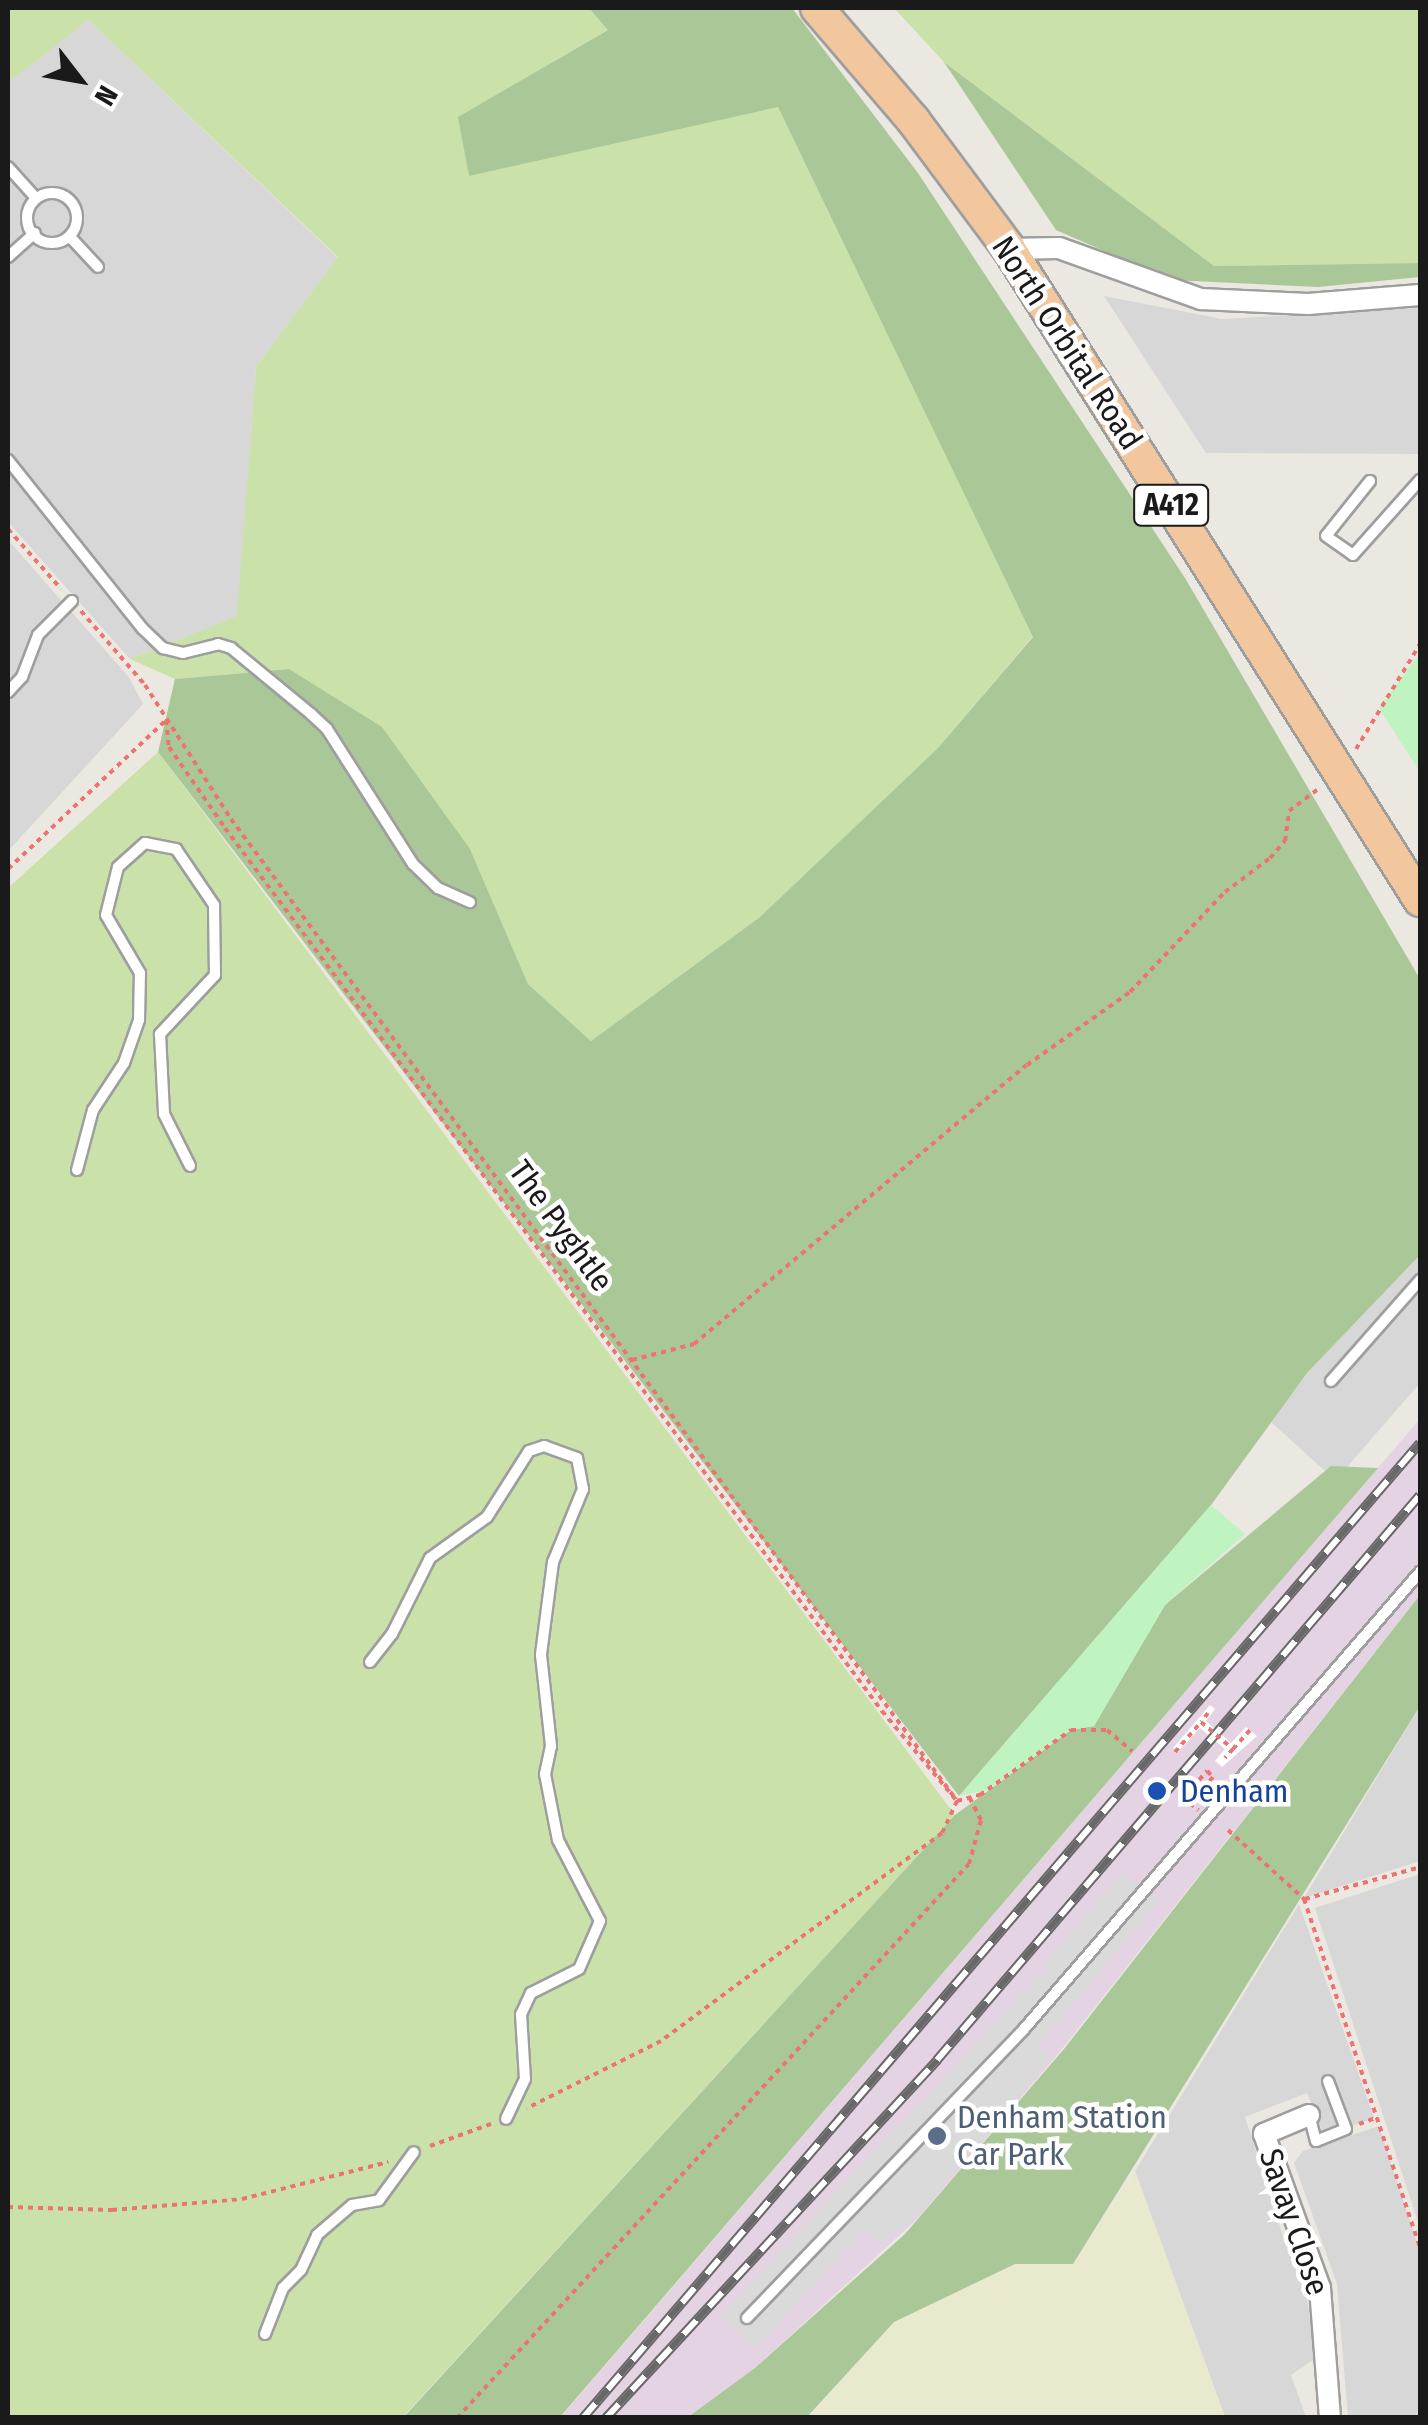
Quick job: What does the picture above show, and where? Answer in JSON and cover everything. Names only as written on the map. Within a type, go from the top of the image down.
[{"type":"main road","name":"North Orbital Road","points":[[817,8],[913,120],[1009,250],[1420,900]]},
{"type":"street","points":[[1009,250],[1058,248],[1200,300],[1308,304],[1420,295]]},
{"type":"street","name":"Savay Close","points":[[1309,2115],[1264,2134],[1320,2288],[1330,2418]]},
{"type":"lane","points":[[8,167],[34,196]]},
{"type":"lane","points":[[46,192],[68,202],[77,227],[72,239],[61,243],[34,233],[28,206],[34,196],[46,192]]},
{"type":"lane","points":[[8,257],[34,233]]},
{"type":"lane","points":[[72,239],[98,268]]},
{"type":"lane","points":[[8,460],[143,629],[164,648],[182,653],[218,644],[231,648],[311,714],[327,728],[414,864],[438,888],[470,902]]},
{"type":"lane","points":[[1370,481],[1326,536],[1353,556],[1420,480]]},
{"type":"lane","points":[[8,692],[22,677],[38,635],[72,601]]},
{"type":"lane","points":[[77,1170],[92,1110],[124,1062],[139,1020],[140,973],[106,915],[118,867],[144,843],[176,849],[214,905],[215,975],[160,1034],[164,1114],[190,1166]]},
{"type":"lane","points":[[1332,1380],[1420,1280]]},
{"type":"lane","points":[[370,1662],[392,1634],[430,1558],[487,1517],[529,1451],[544,1446],[577,1458],[583,1489],[552,1562],[541,1655],[551,1746],[545,1774],[558,1840],[600,1921],[579,1969],[531,1992],[521,2014],[525,2079],[506,2118]]},
{"type":"lane","points":[[747,2318],[1024,2028],[1420,1572]]},
{"type":"lane","points":[[1309,2115],[1316,2140],[1346,2129],[1328,2080]]},
{"type":"lane","points":[[265,2334],[283,2288],[301,2270],[316,2235],[352,2205],[379,2200],[414,2152]]},
{"type":"path","name":"The Pyghtle","points":[[8,529],[146,686],[231,819],[957,1801]]},
{"type":"path","points":[[632,1360],[694,1344],[1027,1065],[1130,992],[1225,892],[1270,858],[1285,841],[1289,811],[1341,774],[1420,644]]},
{"type":"path","points":[[8,869],[166,720]]},
{"type":"path","points":[[166,720],[169,747],[225,828],[882,1710],[957,1801],[970,1798],[1070,1730],[1094,1726],[1132,1751]]},
{"type":"path","points":[[1175,1752],[1208,1713]]},
{"type":"path","points":[[1200,1722],[1233,1749]]},
{"type":"path","points":[[1225,1758],[1251,1728]]},
{"type":"path","points":[[1186,1795],[1206,1771],[1213,1776],[1193,1799]]},
{"type":"path","points":[[457,2418],[969,1864],[982,1820],[970,1798]]},
{"type":"path","points":[[1228,1830],[1304,1899],[1420,2246]]},
{"type":"path","points":[[1304,1899],[1420,1867]]},
{"type":"shaded area","points":[[87,19],[338,258],[256,367],[238,616],[130,659],[8,522],[8,83]]},
{"type":"shaded area","points":[[1104,296],[1222,319],[1420,308],[1420,454],[1206,453]]},
{"type":"shaded area","points":[[8,540],[128,676],[143,704],[8,851]]},
{"type":"shaded area","points":[[1420,1255],[1420,1383],[1347,1467],[1325,1471],[1271,1422],[1307,1373]]},
{"type":"shaded area","points":[[1420,1419],[1420,1595],[1058,2054],[918,2218],[755,2368],[688,2417],[560,2418]]},
{"type":"shaded area","points":[[1420,1706],[1420,1861],[1304,1898]]},
{"type":"shaded area","name":"Denham Station Car Park","points":[[1123,1873],[1159,1901],[1038,2046],[1051,2058],[920,2213],[882,2244],[865,2229],[756,2348],[720,2316],[1048,1967],[1045,1963]]},
{"type":"shaded area","points":[[1420,1874],[1420,2228],[1315,1908]]},
{"type":"shaded area","points":[[1299,1904],[1374,2118],[1324,2136],[1307,2093],[1245,2117],[1289,2255],[1302,2266],[1316,2358],[1291,2375],[1306,2417],[1225,2417],[1135,2171]]},
{"type":"shaded area","points":[[1379,2126],[1420,2252],[1420,2417],[1348,2417],[1337,2284],[1294,2163],[1303,2151]]},
{"type":"green space","points":[[8,8],[589,8],[609,29],[459,117],[469,175],[778,107],[1033,636],[938,748],[760,917],[591,1041],[528,984],[470,849],[289,669],[175,679],[130,659],[237,616],[256,367],[338,257],[88,20],[8,83]]},
{"type":"green space","points":[[589,8],[792,8],[918,173],[1185,578],[1420,979],[1420,1255],[1307,1373],[1211,1505],[959,1796],[158,752],[175,679],[289,669],[382,727],[470,849],[528,984],[591,1041],[760,917],[938,748],[1033,637],[778,107],[469,176],[458,117],[608,30]]},
{"type":"green space","points":[[894,8],[1420,8],[1420,263],[1214,266],[944,62]]},
{"type":"green space","points":[[944,62],[1214,266],[1420,263],[1420,277],[1318,287],[1171,280],[1056,230]]},
{"type":"green space","points":[[1420,653],[1420,772],[1379,708]]},
{"type":"green space","points":[[158,752],[955,1815],[403,2417],[8,2417],[8,888]]},
{"type":"green space","points":[[1331,1466],[1378,1468],[560,2417],[403,2418],[955,1815],[1071,1730],[1094,1726],[1165,1605]]},
{"type":"green space","points":[[1211,1505],[1245,1534],[1165,1605],[1094,1726],[1070,1730],[988,1790],[959,1796]]},
{"type":"green space","points":[[1420,1595],[1420,1706],[1073,2264],[1015,2264],[894,2322],[807,2417],[688,2417],[755,2368],[905,2234],[1064,2049]]},
{"type":"green space","points":[[1135,2171],[1225,2417],[807,2418],[894,2322],[1015,2264],[1073,2264]]},
{"type":"pier","points":[[1210,1705],[1215,1709],[1206,1721],[1231,1743],[1246,1727],[1257,1736],[1222,1767],[1215,1761],[1225,1749],[1200,1728],[1178,1752],[1173,1748]]},
{"type":"railway","points":[[583,2418],[1420,1443]]},
{"type":"railway","points":[[606,2418],[937,2060],[1420,1495]]},
{"type":"place","name":"Denham","points":[[1157,1791]]},
{"type":"place","name":"Denham Station Car Park","points":[[937,2136]]}]
